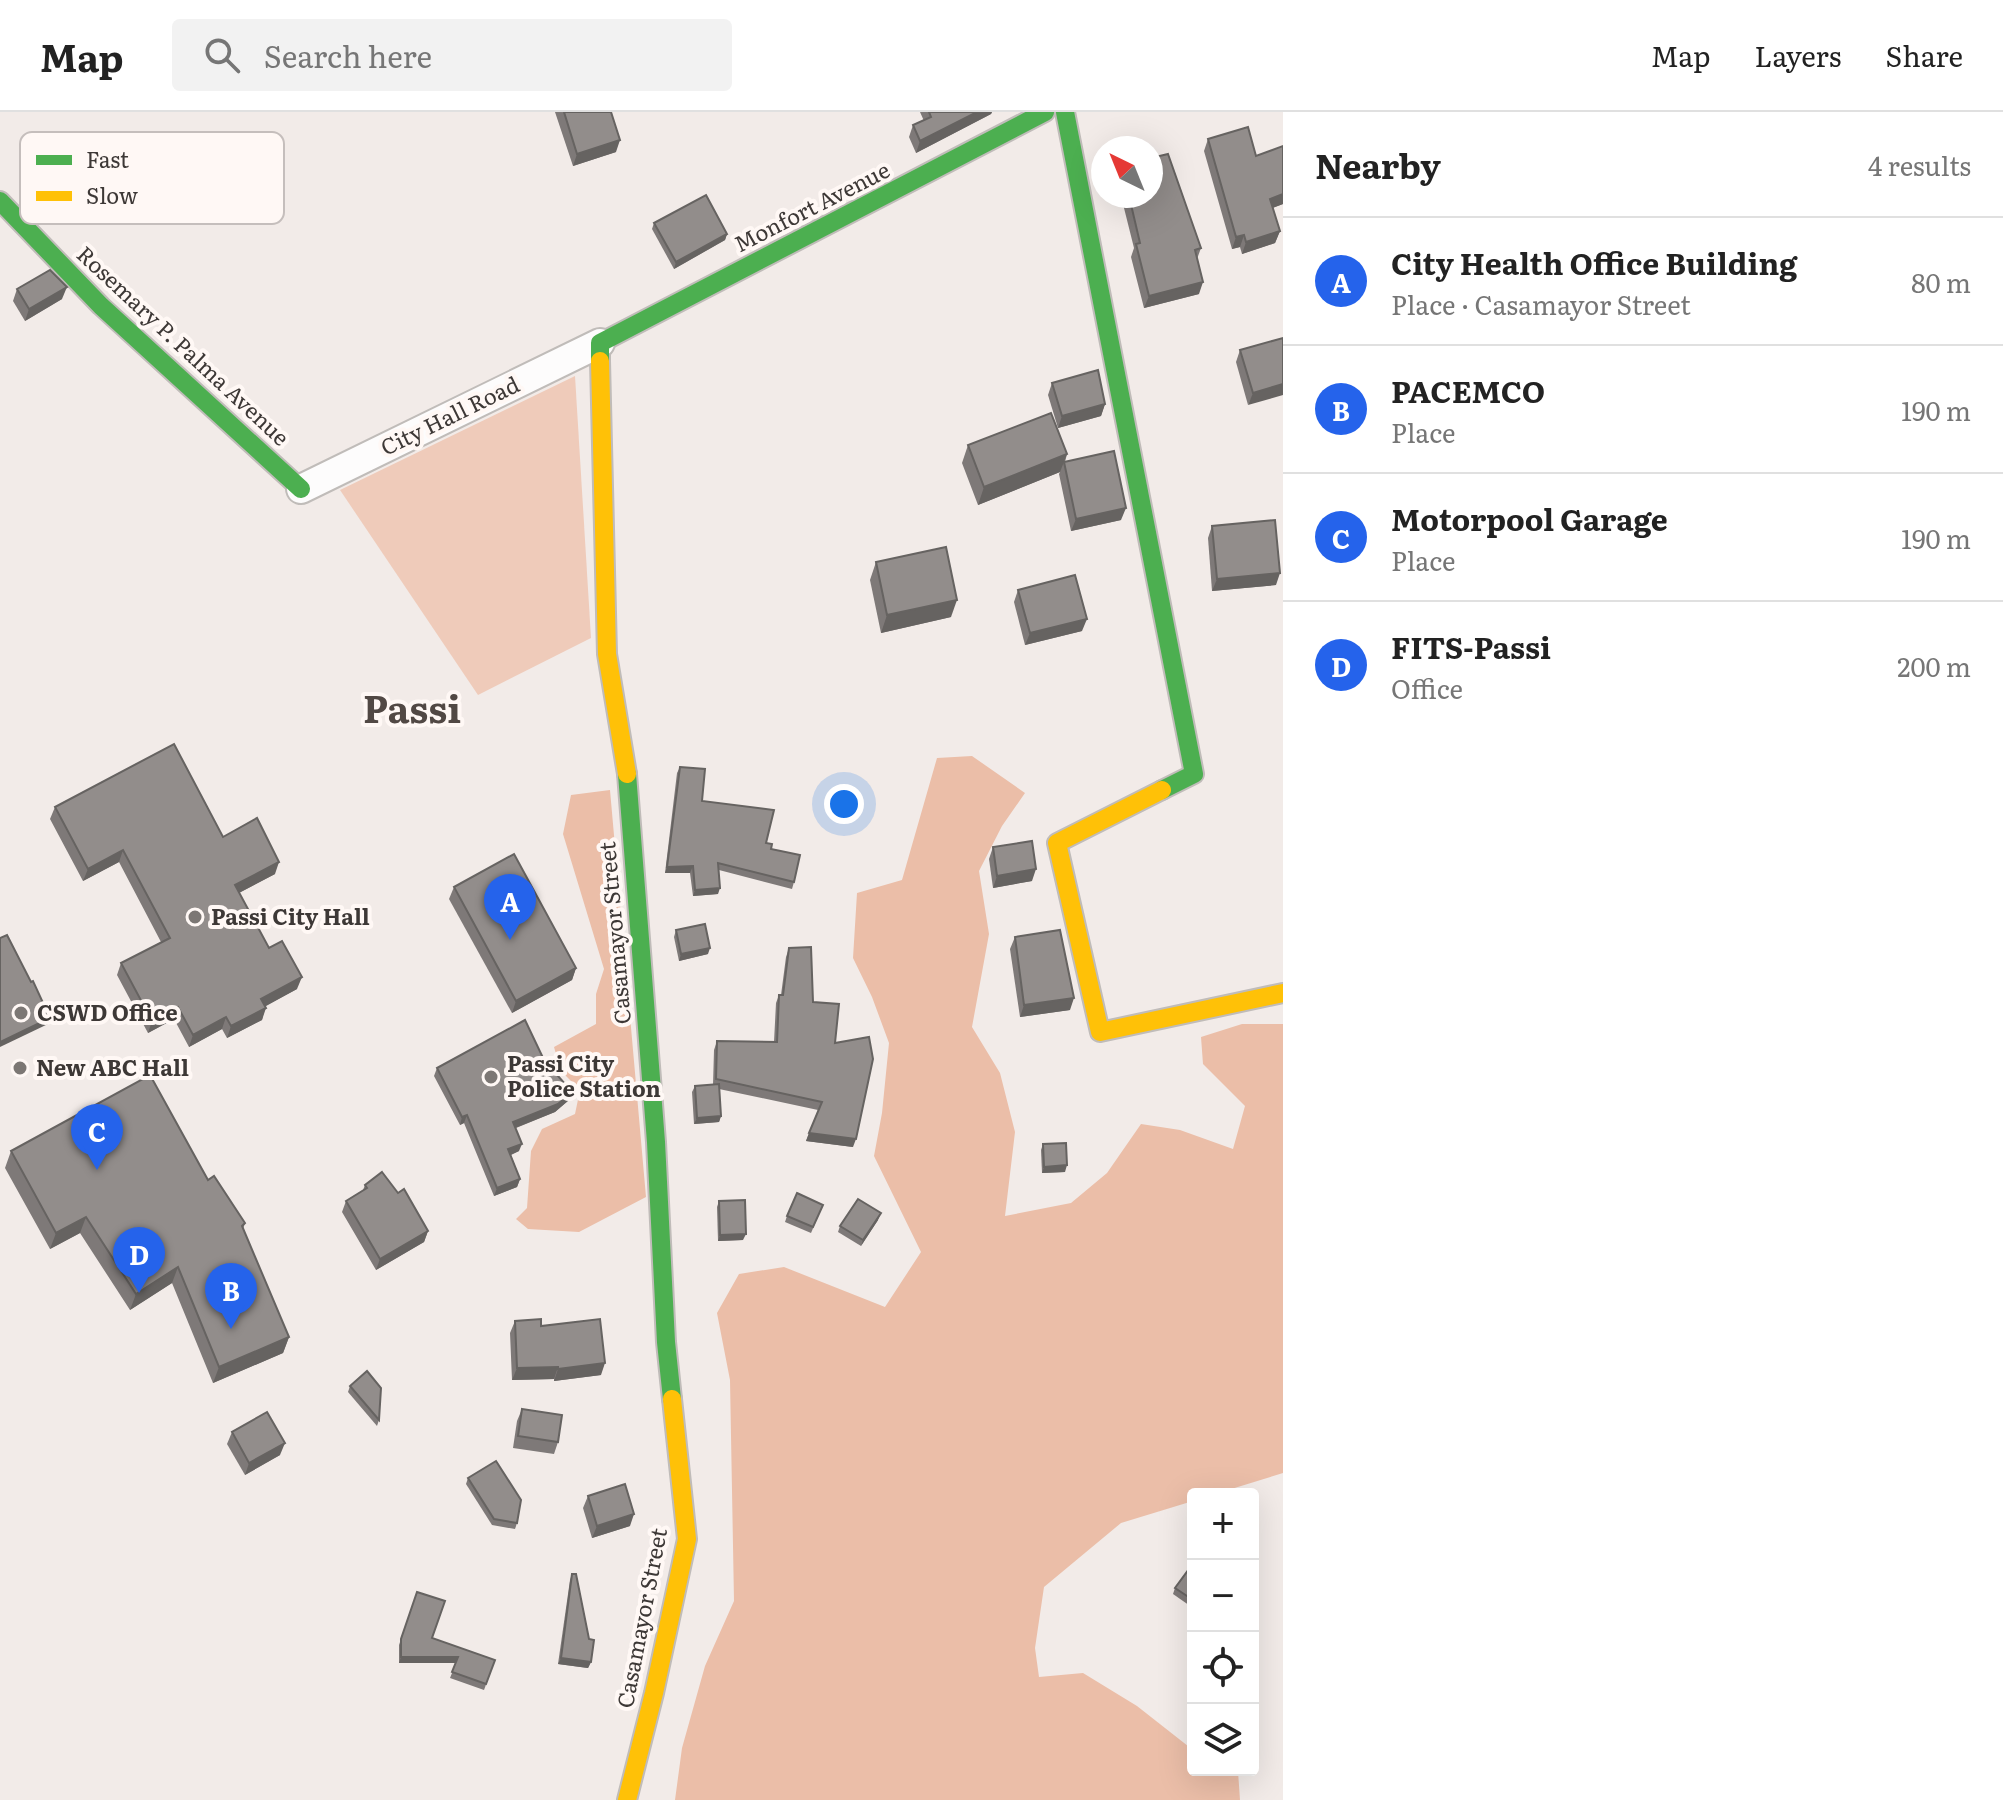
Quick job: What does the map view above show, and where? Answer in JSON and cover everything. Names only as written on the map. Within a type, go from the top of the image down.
[{"type":"street","name":"Monfort Avenue","points":[[600,343],[1018,119],[1045,112]]},
{"type":"street","points":[[1065,112],[1194,774],[1057,843],[1100,1032],[1283,993]]},
{"type":"street","name":"Rosemary P. Palma Avenue","points":[[0,201],[20,222]]},
{"type":"street","name":"Rosemary P. Palma Avenue","points":[[22,224],[101,306],[301,489]]},
{"type":"street","name":"City Hall Road","points":[[301,489],[600,343]]},
{"type":"street","name":"Casamayor Street","points":[[600,343],[607,654],[627,777],[656,1142],[666,1342],[687,1539],[627,1800]]},
{"type":"shaded area","points":[[575,376],[591,638],[478,695],[340,490]]},
{"type":"shaded area","points":[[972,756],[1025,793],[1002,826],[979,871],[989,934],[972,1027],[1000,1073],[1015,1132],[1005,1216],[1071,1203],[1107,1173],[1141,1124],[1180,1130],[1233,1149],[1245,1106],[1203,1064],[1201,1037],[1242,1024],[1283,1024],[1283,1473],[1234,1488],[1187,1488],[1187,1503],[1121,1523],[1044,1587],[1035,1648],[1039,1677],[1083,1673],[1137,1706],[1187,1745],[1187,1776],[1238,1776],[1240,1800],[675,1800],[682,1748],[705,1666],[734,1601],[730,1380],[717,1313],[739,1274],[784,1267],[885,1307],[921,1252],[874,1156],[889,1043],[853,958],[857,893],[902,880],[937,758]]},
{"type":"shaded area","points":[[610,790],[646,1197],[579,1232],[528,1229],[516,1219],[527,1208],[531,1151],[542,1129],[575,1114],[580,1090],[561,1071],[554,1047],[596,1024],[596,994],[604,969],[563,834],[571,795]]},
{"type":"building","points":[[564,112],[611,112],[620,140],[577,154]]},
{"type":"building","points":[[929,112],[977,112],[920,141],[913,125],[931,117]]},
{"type":"building","points":[[1248,127],[1256,156],[1283,146],[1283,194],[1270,199],[1280,231],[1246,242],[1244,235],[1236,237],[1208,139]]},
{"type":"building","points":[[1168,154],[1201,248],[1195,250],[1203,282],[1149,296],[1136,244],[1140,243],[1132,208],[1163,208],[1163,155]]},
{"type":"building","points":[[706,195],[727,234],[676,262],[654,223]]},
{"type":"building","points":[[50,270],[67,287],[29,309],[17,289]]},
{"type":"building","points":[[1283,338],[1283,384],[1253,393],[1240,350]]},
{"type":"building","points":[[1098,370],[1105,404],[1062,416],[1052,383]]},
{"type":"building","points":[[1051,413],[1067,454],[984,487],[968,445]]},
{"type":"building","points":[[1114,451],[1126,508],[1076,519],[1064,462]]},
{"type":"building","points":[[1275,520],[1280,573],[1217,579],[1212,526]]},
{"type":"building","points":[[946,547],[957,600],[887,615],[876,562]]},
{"type":"building","points":[[1075,575],[1087,619],[1030,633],[1018,590]]},
{"type":"building","name":"Passi City Hall","points":[[174,744],[223,837],[257,818],[279,862],[235,885],[269,948],[282,941],[302,977],[261,999],[266,1008],[231,1026],[226,1017],[193,1035],[178,1007],[152,1021],[121,963],[170,938],[123,850],[88,869],[55,807]]},
{"type":"building","points":[[680,767],[705,769],[702,801],[774,810],[766,843],[772,844],[771,849],[800,855],[794,882],[718,863],[720,888],[695,890],[693,866],[667,867]]},
{"type":"building","points":[[1032,841],[1036,869],[997,876],[993,847]]},
{"type":"building","points":[[514,854],[576,968],[516,1001],[454,887]]},
{"type":"building","points":[[705,924],[710,948],[681,954],[676,930]]},
{"type":"building","points":[[1060,930],[1074,998],[1024,1005],[1015,937]]},
{"type":"building","points":[[7,935],[50,1018],[0,1042],[0,938]]},
{"type":"building","points":[[811,947],[813,1002],[839,1004],[835,1043],[869,1037],[873,1059],[856,1139],[809,1133],[822,1102],[716,1079],[717,1041],[777,1042],[779,995],[783,995],[789,948]]},
{"type":"building","points":[[525,1020],[544,1060],[572,1092],[558,1104],[513,1122],[522,1144],[508,1149],[520,1179],[497,1188],[467,1115],[462,1117],[437,1068]]},
{"type":"building","points":[[150,1075],[208,1180],[214,1176],[245,1223],[242,1226],[289,1337],[219,1367],[178,1267],[136,1294],[86,1217],[56,1233],[11,1151]]},
{"type":"building","points":[[719,1084],[721,1116],[697,1118],[695,1086]]},
{"type":"building","points":[[1066,1143],[1067,1165],[1044,1167],[1043,1144]]},
{"type":"building","points":[[382,1172],[398,1193],[404,1189],[428,1231],[380,1259],[346,1201],[367,1188],[365,1185]]},
{"type":"building","points":[[797,1193],[823,1205],[813,1227],[787,1216]]},
{"type":"building","points":[[858,1199],[881,1213],[863,1240],[840,1226]]},
{"type":"building","points":[[745,1200],[746,1234],[720,1235],[719,1201]]},
{"type":"building","points":[[541,1319],[541,1326],[600,1319],[605,1363],[558,1369],[517,1368],[515,1321]]},
{"type":"building","points":[[367,1371],[381,1388],[379,1420],[350,1386]]},
{"type":"building","points":[[522,1409],[562,1415],[558,1442],[518,1436]]},
{"type":"building","points":[[267,1412],[285,1443],[249,1463],[232,1432]]},
{"type":"building","points":[[496,1461],[521,1500],[517,1523],[494,1519],[468,1478]]},
{"type":"building","points":[[625,1484],[634,1514],[597,1526],[588,1496]]},
{"type":"building","points":[[1187,1572],[1187,1596],[1175,1588]]},
{"type":"building","points":[[572,1574],[576,1574],[589,1639],[594,1640],[591,1662],[561,1658]]},
{"type":"building","points":[[417,1592],[445,1601],[432,1638],[495,1660],[486,1684],[452,1672],[458,1657],[401,1657],[401,1639]]},
{"type":"traffic: fast","points":[[600,361],[600,343],[1045,112]]},
{"type":"traffic: fast","points":[[1065,112],[1194,774],[1162,790]]},
{"type":"traffic: fast","points":[[0,201],[20,222]]},
{"type":"traffic: fast","points":[[22,224],[101,306],[301,489]]},
{"type":"traffic: fast","points":[[627,774],[656,1142],[666,1342],[672,1399]]},
{"type":"traffic: slow","points":[[600,361],[607,654],[627,774]]},
{"type":"traffic: slow","points":[[1162,790],[1057,843],[1100,1032],[1283,993]]},
{"type":"traffic: slow","points":[[627,1800],[687,1539],[672,1399]]},
{"type":"place","name":"Passi City Hall","points":[[195,917]]},
{"type":"place","name":"City Health Office Building","points":[[510,940]]},
{"type":"place","name":"CSWD Office","points":[[21,1013]]},
{"type":"place","name":"New ABC Hall","points":[[20,1068]]},
{"type":"place","name":"Passi City Police Station","points":[[491,1077]]},
{"type":"place","name":"Motorpool Garage","points":[[97,1170]]},
{"type":"place","name":"FITS-Passi","points":[[139,1293]]},
{"type":"place","name":"PACEMCO","points":[[231,1329]]},
{"type":"district","name":"Passi","points":[[412,710]]}]
